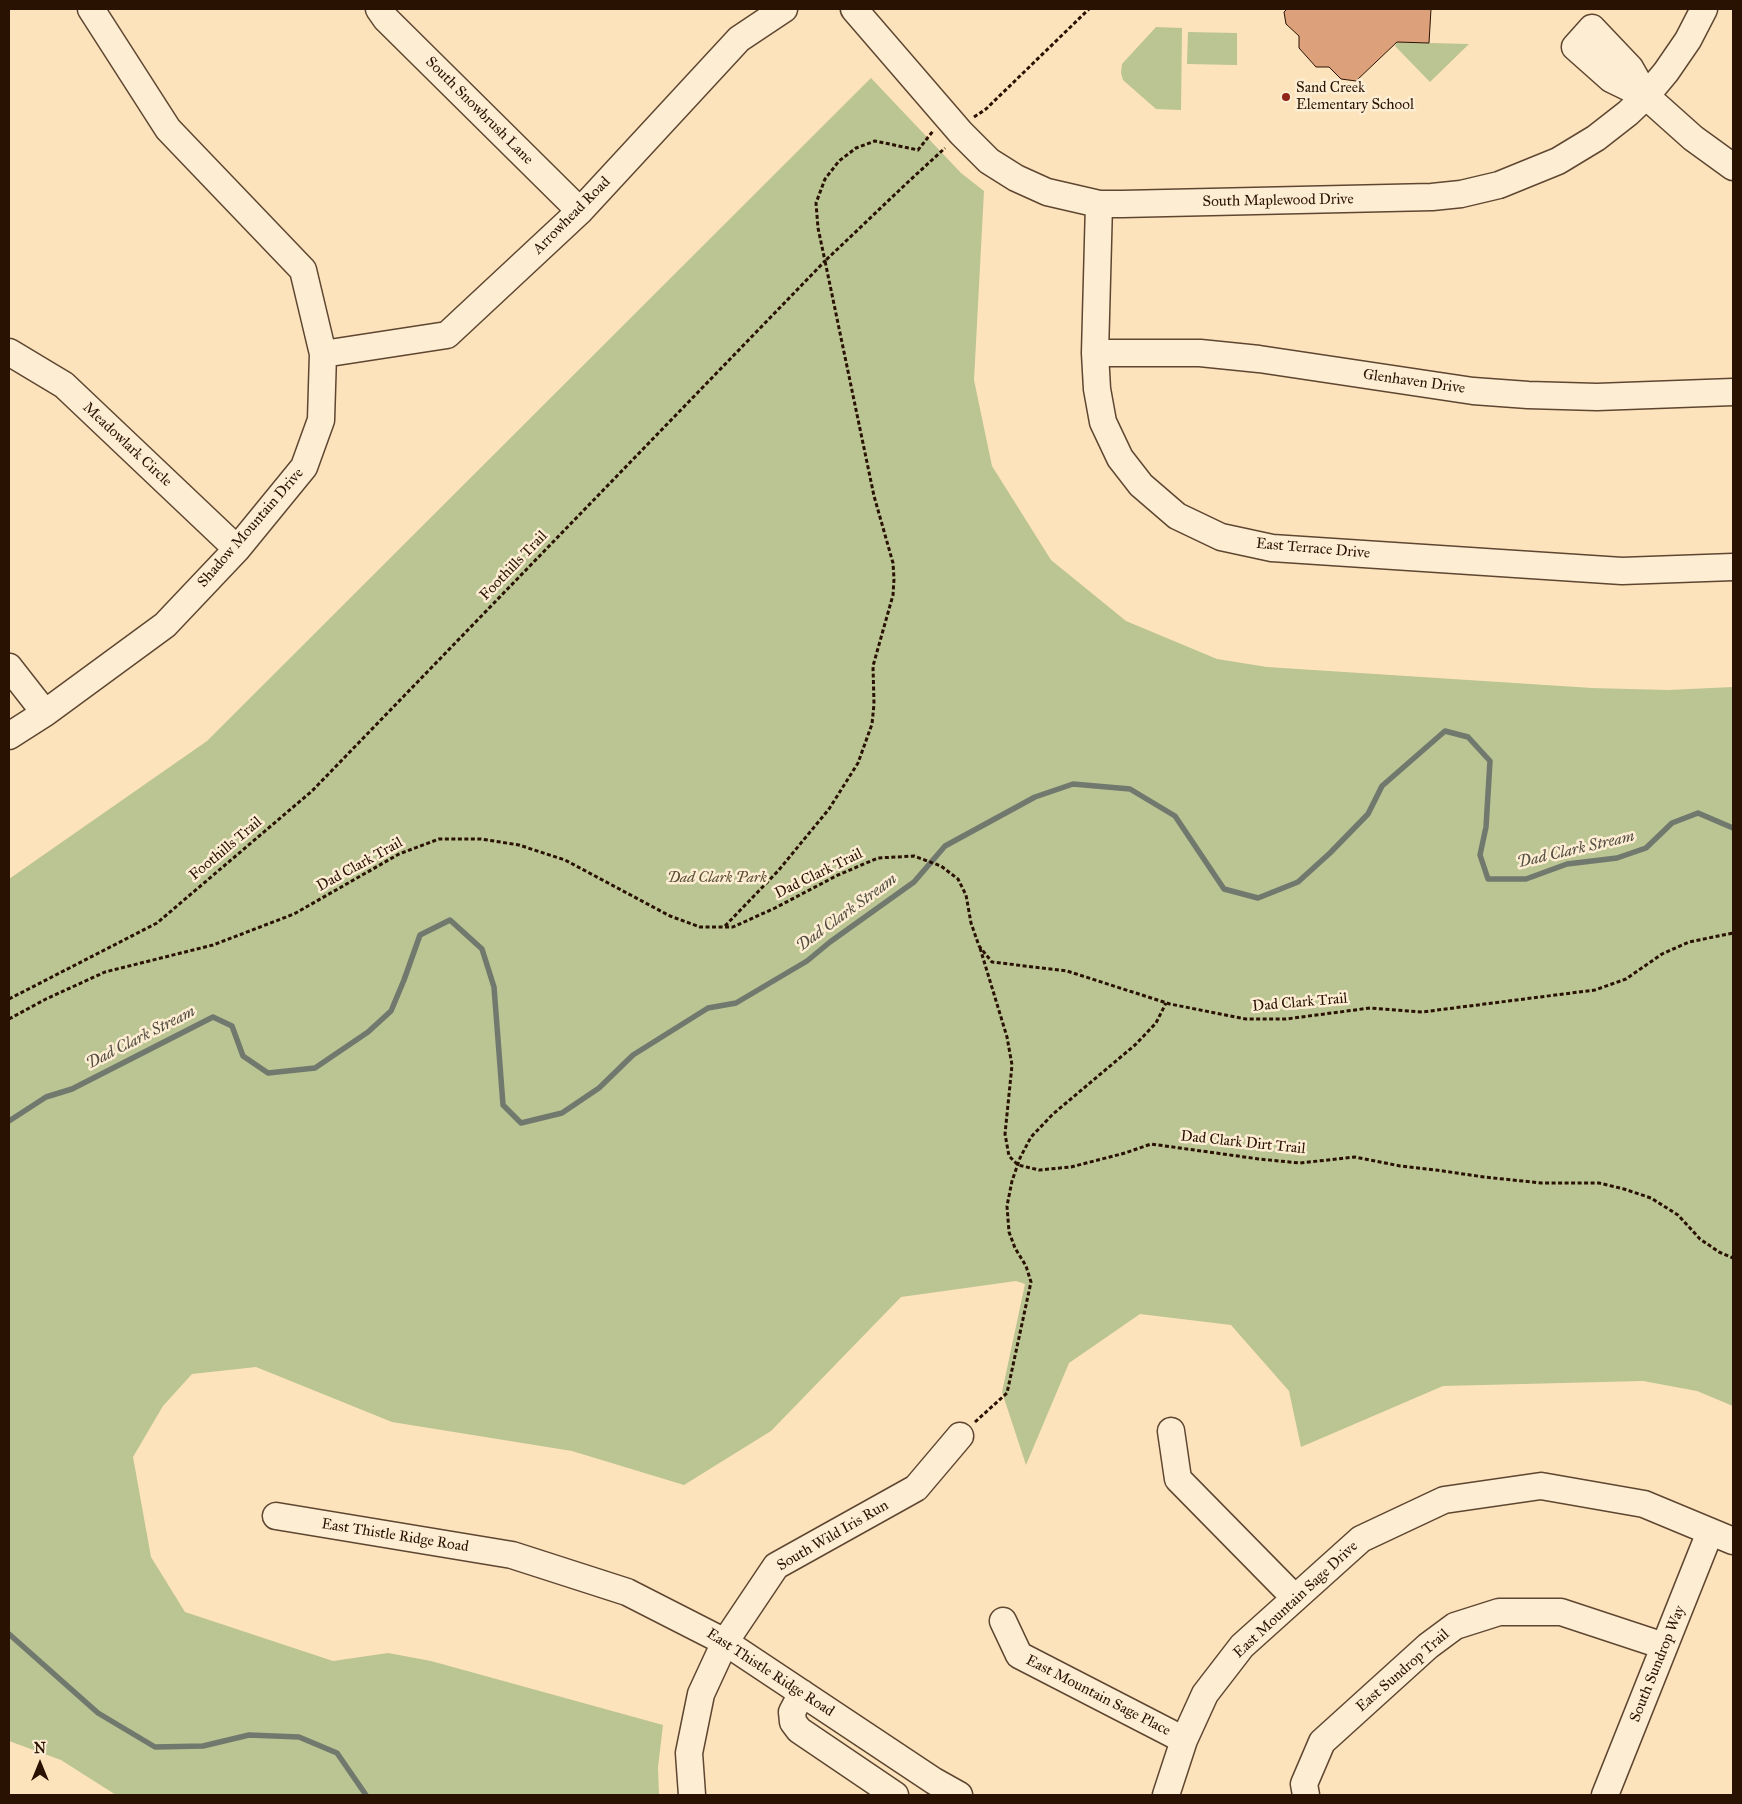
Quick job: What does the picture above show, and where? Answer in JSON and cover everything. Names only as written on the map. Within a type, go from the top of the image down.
[{"type":"street","name":"Shadow Mountain Drive","points":[[9,736],[44,713],[165,624],[237,549],[304,467],[321,420],[322,354],[303,270],[168,129],[91,9]]},
{"type":"street","name":"Arrowhead Road","points":[[322,354],[447,335],[580,211],[739,39],[784,9]]},
{"type":"street","name":"South Maplewood Drive","points":[[854,9],[951,131],[989,161],[1016,178],[1047,192],[1099,204],[1398,199],[1461,194],[1499,185],[1558,161],[1583,147],[1613,125],[1646,96],[1678,56],[1704,9]]},
{"type":"street","name":"South Snowbrush Lane","points":[[387,12],[580,211]]},
{"type":"street","points":[[1583,37],[1610,79],[1646,96],[1710,152],[1733,167]]},
{"type":"street","name":"East Terrace Drive","points":[[1099,204],[1095,353],[1097,389],[1104,422],[1120,458],[1141,485],[1177,516],[1221,537],[1272,548],[1622,571],[1733,567]]},
{"type":"street","name":"Meadowlark Circle","points":[[9,352],[64,385],[237,549]]},
{"type":"street","name":"Glenhaven Drive","points":[[1095,353],[1200,353],[1259,359],[1473,391],[1528,395],[1597,397],[1733,392]]},
{"type":"street","points":[[9,667],[44,713]]},
{"type":"street","points":[[1171,1431],[1178,1479],[1295,1598]]},
{"type":"street","name":"South Wild Iris Run","points":[[692,1795],[689,1753],[701,1694],[725,1642],[776,1566],[916,1488],[960,1436]]},
{"type":"street","name":"East Mountain Sage Drive","points":[[1166,1795],[1184,1740],[1205,1694],[1242,1646],[1361,1539],[1444,1500],[1540,1486],[1644,1504],[1722,1537]]},
{"type":"street","name":"East Thistle Ridge Road","points":[[276,1516],[512,1555],[627,1592],[725,1642],[957,1795]]},
{"type":"street","name":"South Sundrop Way","points":[[1605,1795],[1664,1646],[1722,1537]]},
{"type":"street","name":"East Sundrop Trail","points":[[1306,1795],[1304,1784],[1322,1742],[1428,1646],[1455,1626],[1499,1612],[1561,1612],[1664,1646]]},
{"type":"street","name":"East Mountain Sage Place","points":[[1003,1621],[1019,1656],[1184,1740]]},
{"type":"street","points":[[802,1693],[792,1712],[793,1722],[798,1730],[895,1795]]},
{"type":"path","points":[[725,927],[778,871],[829,810],[858,763],[872,724],[874,704],[873,666],[892,595],[893,563],[874,496],[818,228],[816,203],[826,179],[839,161],[856,148],[875,141],[918,150],[933,130],[951,131],[986,109],[1089,9]]},
{"type":"path","name":"Foothills Trail","points":[[9,999],[157,923],[312,791],[825,261],[908,182],[951,131]]},
{"type":"path","name":"Dad Clark Trail","points":[[9,1019],[46,998],[105,972],[213,945],[294,914],[399,854],[439,839],[481,839],[519,845],[565,860],[670,916],[700,927],[734,927],[838,875],[878,858],[914,856],[941,866],[958,879],[966,896],[971,923],[979,946],[992,962],[1067,971],[1166,1003],[1246,1019],[1286,1019],[1370,1008],[1422,1012],[1595,990],[1626,979],[1662,954],[1689,942],[1733,933]]},
{"type":"path","points":[[979,946],[1007,1037],[1012,1065],[1005,1134],[1008,1156],[1018,1166]]},
{"type":"path","points":[[960,1436],[1007,1393],[1030,1282],[1026,1266],[1008,1232],[1007,1206],[1012,1181],[1031,1137],[1052,1114],[1134,1045],[1156,1022],[1166,1003]]},
{"type":"path","name":"Dad Clark Dirt Trail","points":[[1018,1166],[1039,1170],[1071,1167],[1151,1144],[1300,1163],[1355,1157],[1400,1166],[1484,1178],[1542,1183],[1599,1183],[1624,1188],[1651,1198],[1678,1215],[1706,1243],[1719,1252],[1733,1258]]},
{"type":"green space","points":[[1156,27],[1182,28],[1181,110],[1156,109],[1123,80],[1121,73],[1122,64]]},
{"type":"green space","points":[[1188,32],[1237,33],[1237,65],[1187,64]]},
{"type":"green space","points":[[1397,42],[1469,44],[1430,82],[1395,46]]},
{"type":"green space","name":"Dad Clark Park","points":[[871,78],[961,173],[984,191],[974,380],[992,466],[1051,560],[1126,621],[1217,659],[1267,667],[1592,688],[1668,690],[1733,687],[1733,1406],[1697,1391],[1643,1381],[1443,1386],[1301,1447],[1289,1391],[1231,1325],[1140,1314],[1069,1363],[1026,1465],[1002,1392],[1025,1284],[1016,1281],[901,1297],[771,1431],[684,1485],[572,1451],[392,1422],[256,1367],[192,1374],[163,1406],[133,1457],[151,1557],[185,1612],[333,1661],[388,1653],[431,1661],[663,1725],[658,1767],[659,1795],[116,1795],[61,1760],[9,1741],[9,879],[207,741]]},
{"type":"building","name":"Sand Creek Elementary School","points":[[1287,9],[1431,9],[1429,43],[1397,42],[1356,81],[1341,79],[1329,67],[1316,67],[1299,48],[1299,36],[1286,24],[1284,12]]},
{"type":"waterway","name":"Dad Clark Stream","points":[[9,1121],[46,1097],[72,1089],[213,1017],[232,1026],[243,1056],[268,1073],[315,1068],[368,1032],[391,1011],[420,935],[450,920],[482,949],[494,987],[503,1105],[521,1123],[562,1113],[599,1088],[633,1055],[708,1008],[736,1003],[807,961],[830,942],[914,882],[945,846],[1035,797],[1073,784],[1130,789],[1175,816],[1224,889],[1258,898],[1298,882],[1368,814],[1382,786],[1445,731],[1468,737],[1490,761],[1486,827],[1480,855],[1488,879],[1526,879],[1567,864],[1617,858],[1646,848],[1672,823],[1698,813],[1733,828]]},
{"type":"waterway","points":[[9,1634],[98,1713],[155,1747],[203,1746],[249,1735],[299,1737],[337,1753],[366,1795]]},
{"type":"place","name":"Sand Creek Elementary School","points":[[1286,97]]}]
